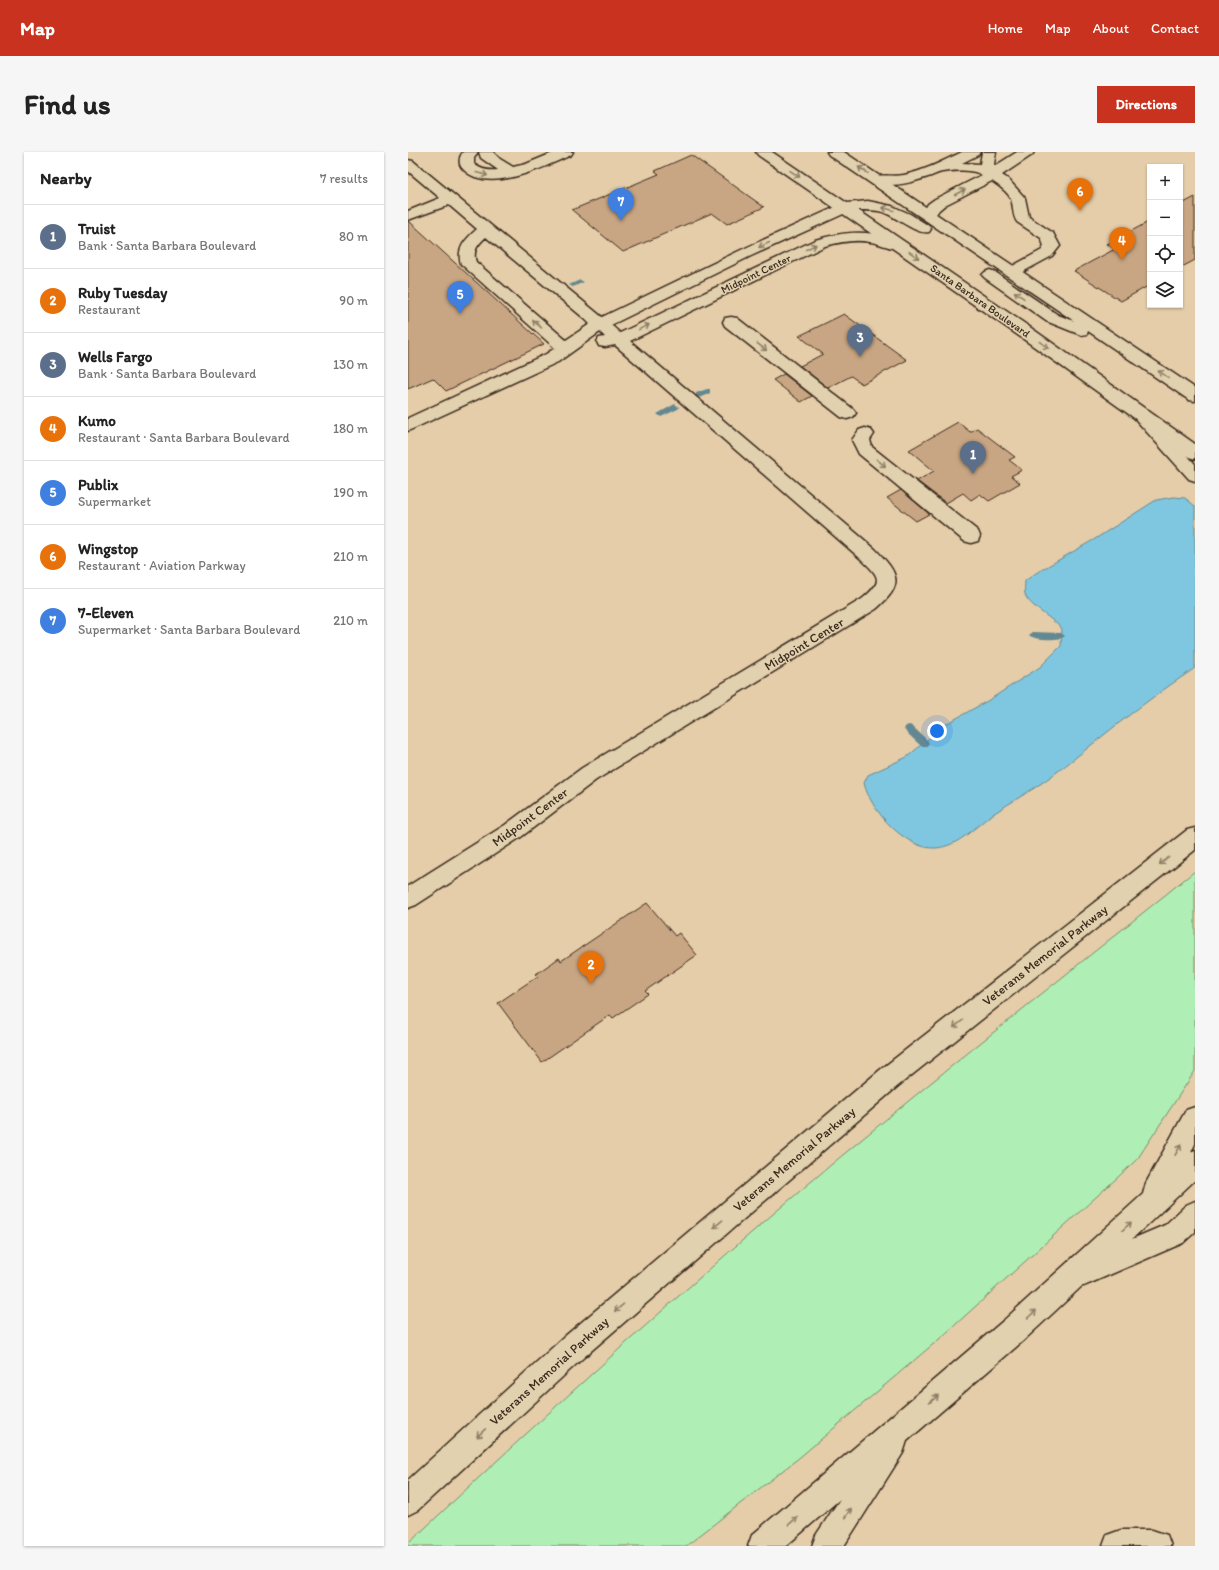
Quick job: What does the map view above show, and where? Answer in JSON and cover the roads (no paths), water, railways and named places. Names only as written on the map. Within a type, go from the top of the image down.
[{"type":"main road","points":[[471,152],[467,156],[467,165],[472,171],[491,176],[501,175],[534,166],[566,152]]},
{"type":"main road","points":[[486,152],[486,154],[500,166],[515,171]]},
{"type":"main road","name":"Santa Barbara Boulevard","points":[[763,152],[1028,334],[1195,453]]},
{"type":"main road","points":[[834,152],[929,214],[1195,396]]},
{"type":"main road","points":[[878,180],[896,181],[909,179],[973,152]]},
{"type":"main road","points":[[989,152],[987,164],[992,175]]},
{"type":"main road","points":[[929,214],[933,207],[940,202],[992,175],[1028,152]]},
{"type":"main road","name":"Midpoint Center","points":[[408,164],[449,200],[600,324],[868,554],[882,568],[887,578],[886,588],[875,600],[589,774],[513,831],[408,898]]},
{"type":"main road","points":[[936,168],[961,167],[983,169],[1003,182],[1018,198],[1022,219],[1048,236],[1052,246],[1047,253],[1012,272]]},
{"type":"main road","points":[[408,216],[449,200]]},
{"type":"main road","name":"Midpoint Center","points":[[566,349],[600,324],[845,208],[866,206],[884,208],[902,213],[941,241]]},
{"type":"main road","points":[[408,425],[497,384],[566,349],[469,264],[466,259],[466,251],[472,242],[486,229]]},
{"type":"main road","name":"Midpoint Center","points":[[566,349],[618,340],[820,242],[842,237],[865,236],[880,238],[899,245]]},
{"type":"main road","points":[[980,268],[1052,318],[1116,343]]},
{"type":"main road","points":[[731,322],[847,413]]},
{"type":"main road","points":[[1143,417],[1195,475]]},
{"type":"main road","points":[[865,434],[861,440],[865,450],[971,536]]},
{"type":"main road","name":"Veterans Memorial Parkway","points":[[408,1500],[574,1347],[889,1078],[1195,837]]},
{"type":"main road","points":[[1146,1208],[1195,1119]]},
{"type":"main road","points":[[763,1546],[1013,1331],[1195,1163]]},
{"type":"main road","points":[[1070,1279],[1174,1234],[1195,1214]]},
{"type":"main road","points":[[827,1546],[907,1422]]},
{"type":"main road","points":[[1118,1546],[1121,1544],[1156,1546]]},
{"type":"water","points":[[1174,497],[1185,498],[1195,506],[1195,668],[1164,689],[1049,778],[993,814],[960,840],[952,844],[936,848],[925,847],[913,842],[891,826],[874,805],[868,794],[864,783],[868,775],[907,757],[946,724],[989,700],[1040,667],[1061,646],[1062,629],[1027,598],[1025,592],[1025,581],[1156,500]]},
{"type":"waterway","points":[[573,285],[580,282]]},
{"type":"waterway","points":[[699,395],[707,391]]},
{"type":"waterway","points":[[661,414],[675,407]]},
{"type":"waterway","points":[[1033,635],[1061,636]]},
{"type":"waterway","points":[[909,729],[924,743]]},
{"type":"place","name":"Wingstop","points":[[1080,211]]},
{"type":"place","name":"7-Eleven","points":[[621,221]]},
{"type":"place","name":"Kumo","points":[[1122,260]]},
{"type":"place","name":"Publix","points":[[460,314]]},
{"type":"place","name":"Wells Fargo","points":[[860,357]]},
{"type":"place","name":"Truist","points":[[973,474]]},
{"type":"place","name":"Ruby Tuesday","points":[[591,984]]}]
